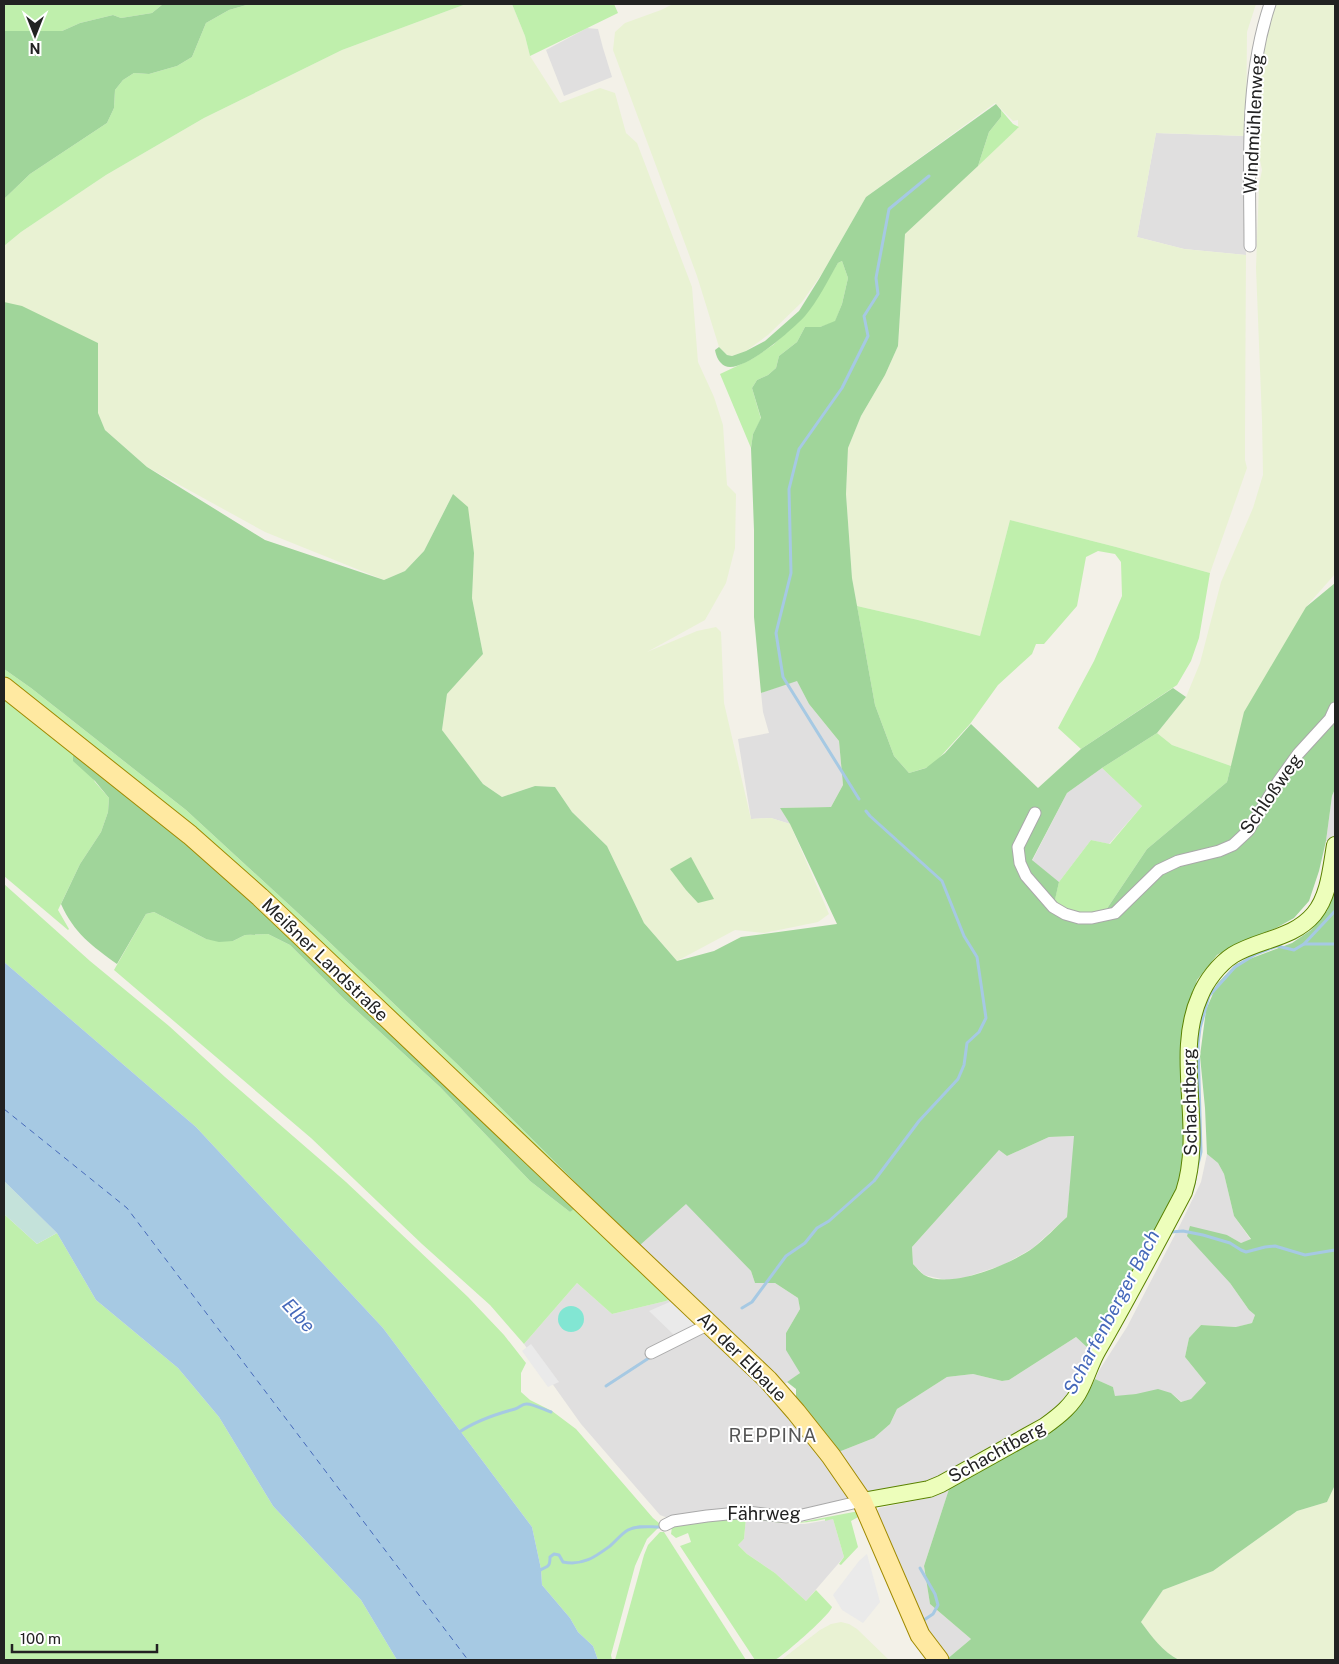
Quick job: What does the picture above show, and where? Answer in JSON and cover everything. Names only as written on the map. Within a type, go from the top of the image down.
[{"type":"main road","name":"Meißner Landstraße","points":[[4,687],[190,835],[260,897],[630,1250]]},
{"type":"main road","name":"An der Elbaue","points":[[630,1250],[768,1380],[831,1456],[865,1506],[920,1635],[939,1660]]},
{"type":"street","name":"Windmühlenweg","points":[[1250,246],[1251,118],[1254,68],[1262,28],[1270,4]]},
{"type":"street","name":"Schloßweg","points":[[1035,813],[1018,847],[1020,863],[1026,876],[1053,907],[1065,914],[1079,918],[1092,918],[1115,914],[1160,870],[1178,861],[1219,851],[1233,845],[1248,831],[1278,782],[1298,754],[1330,718],[1335,708]]},
{"type":"street","name":"Schachtberg","points":[[865,1506],[941,1484],[1045,1426],[1071,1405],[1081,1389],[1094,1357],[1130,1295],[1187,1183],[1192,1161],[1193,1132],[1189,1064],[1190,1038],[1192,1019],[1200,996],[1218,968],[1233,955],[1300,927],[1314,914],[1326,889],[1335,845]]},
{"type":"street","points":[[651,1353],[710,1324]]},
{"type":"street","name":"Fährweg","points":[[665,1525],[673,1521],[726,1513],[748,1512],[786,1517],[865,1506]]},
{"type":"shaded area","points":[[587,28],[598,29],[612,77],[564,96],[546,50]]},
{"type":"shaded area","points":[[1156,133],[1246,136],[1243,175],[1246,255],[1184,249],[1137,237]]},
{"type":"shaded area","points":[[797,680],[809,704],[839,741],[843,785],[831,807],[780,808],[790,824],[771,818],[751,819],[738,739],[769,733],[763,712],[761,693]]},
{"type":"shaded area","points":[[1102,768],[1142,806],[1109,844],[1091,840],[1059,882],[1032,861],[1067,793]]},
{"type":"shaded area","points":[[1335,789],[1335,841],[1326,841],[1332,796]]},
{"type":"shaded area","points":[[1075,1136],[1067,1217],[1033,1248],[1003,1265],[963,1278],[946,1280],[924,1275],[913,1264],[912,1247],[999,1150],[1007,1156],[1049,1137]]},
{"type":"shaded area","points":[[1207,1154],[1218,1163],[1224,1174],[1234,1216],[1251,1240],[1241,1243],[1227,1235],[1230,1283],[1249,1310],[1255,1315],[1252,1323],[1237,1327],[1201,1325],[1189,1338],[1185,1357],[1206,1383],[1191,1399],[1182,1402],[1171,1393],[1115,1397],[1113,1387],[1095,1379],[1127,1327],[1180,1225],[1201,1182]]},
{"type":"shaded area","points":[[4,1181],[57,1233],[37,1244],[4,1214]]},
{"type":"shaded area","points":[[686,1203],[751,1271],[755,1283],[775,1283],[798,1298],[800,1309],[786,1333],[800,1373],[782,1386],[639,1246]]},
{"type":"shaded area","points":[[577,1283],[612,1314],[672,1298],[755,1375],[850,1495],[846,1500],[807,1511],[668,1518],[660,1515],[581,1424],[524,1344]]},
{"type":"shaded area","points":[[672,1301],[699,1325],[675,1336],[649,1311]]},
{"type":"shaded area","points":[[571,1306],[580,1310],[584,1319],[580,1328],[571,1332],[562,1328],[558,1319],[562,1310]]},
{"type":"shaded area","points":[[1076,1337],[1089,1349],[1089,1358],[1071,1397],[1057,1410],[939,1481],[866,1494],[836,1453],[874,1438],[890,1424],[897,1409],[947,1377],[973,1374],[1002,1381],[1009,1380]]},
{"type":"shaded area","points":[[531,1344],[559,1382],[548,1387],[522,1351]]},
{"type":"shaded area","points":[[949,1489],[924,1566],[930,1604],[971,1639],[946,1660],[934,1644],[900,1573],[877,1511],[879,1508],[933,1497]]},
{"type":"shaded area","points":[[746,1518],[785,1524],[805,1524],[833,1519],[844,1557],[806,1601],[775,1573],[747,1554],[738,1545],[744,1539]]},
{"type":"shaded area","points":[[867,1554],[880,1602],[863,1623],[842,1610],[833,1595],[859,1561]]},
{"type":"green space","points":[[4,4],[163,4],[152,13],[121,18],[113,15],[80,23],[62,31],[4,31]]},
{"type":"green space","points":[[163,4],[250,4],[229,10],[206,23],[192,57],[177,66],[149,74],[134,73],[123,80],[115,90],[114,108],[107,123],[30,174],[4,199],[4,31],[62,31],[80,23],[113,15],[121,18],[152,13]]},
{"type":"green space","points":[[250,4],[466,4],[342,50],[204,118],[106,175],[21,232],[4,246],[4,199],[30,174],[107,123],[114,108],[115,90],[123,80],[134,73],[149,74],[177,66],[192,57],[206,23],[229,10]]},
{"type":"green space","points":[[466,4],[512,4],[525,36],[530,56],[560,103],[600,88],[615,93],[626,133],[637,143],[692,287],[698,362],[714,397],[723,425],[727,485],[736,494],[735,548],[726,583],[705,620],[647,652],[697,631],[716,627],[721,632],[724,703],[751,819],[771,818],[790,824],[829,914],[818,922],[764,933],[735,930],[677,961],[644,923],[607,846],[572,812],[555,787],[535,786],[502,797],[483,784],[442,730],[447,694],[483,654],[472,598],[474,553],[453,494],[424,551],[405,571],[384,580],[265,532],[147,467],[105,430],[98,414],[98,343],[4,302],[4,246],[21,232],[106,175],[204,118],[342,50]]},
{"type":"green space","points":[[512,4],[614,4],[618,13],[530,56],[525,36]]},
{"type":"green space","points":[[673,4],[1256,4],[1247,32],[1246,136],[1156,133],[1137,237],[1184,249],[1246,255],[1245,460],[1247,468],[1210,573],[1010,520],[980,636],[857,606],[852,578],[846,494],[848,448],[861,416],[885,375],[898,346],[905,234],[1018,128],[1018,120],[1013,121],[995,103],[866,197],[823,272],[802,302],[768,335],[746,351],[732,356],[727,355],[719,347],[697,276],[613,50],[615,32],[625,23]]},
{"type":"green space","points":[[1276,4],[1335,4],[1335,574],[1306,607],[1231,766],[1172,745],[1157,733],[1186,697],[1200,663],[1221,582],[1253,508],[1263,475],[1256,268],[1259,185],[1262,170],[1256,140],[1256,93],[1264,39]]},
{"type":"green space","points":[[996,104],[1001,110],[1001,117],[989,132],[978,166],[905,234],[898,346],[885,375],[861,416],[848,448],[846,494],[852,578],[875,705],[894,756],[909,773],[926,768],[945,753],[971,724],[1038,788],[1081,749],[1173,688],[1186,697],[1157,733],[1067,793],[1032,860],[1059,882],[1054,904],[1078,913],[1104,913],[1147,849],[1227,782],[1244,712],[1306,607],[1335,583],[1335,789],[1332,796],[1326,841],[1309,901],[1294,918],[1276,928],[1236,944],[1217,955],[1197,980],[1188,1017],[1184,1177],[1095,1349],[1089,1349],[1076,1337],[1009,1380],[1002,1381],[973,1374],[947,1377],[897,1409],[890,1424],[874,1438],[836,1453],[796,1402],[796,1389],[787,1382],[800,1373],[786,1350],[786,1333],[800,1309],[798,1298],[775,1283],[755,1283],[751,1271],[686,1204],[639,1246],[456,1063],[324,937],[186,810],[31,688],[4,669],[4,302],[22,306],[98,343],[98,413],[105,430],[147,467],[265,540],[384,580],[405,571],[424,551],[453,494],[468,507],[474,553],[472,598],[483,654],[447,694],[442,730],[483,784],[502,797],[535,786],[555,787],[572,812],[607,846],[644,923],[677,961],[714,951],[741,937],[837,924],[790,824],[780,808],[831,807],[843,785],[839,741],[809,704],[797,681],[761,693],[754,617],[754,530],[751,448],[753,434],[761,418],[752,388],[757,380],[768,375],[776,368],[779,356],[797,342],[805,327],[820,327],[835,321],[842,304],[848,278],[842,261],[838,263],[819,297],[805,316],[767,349],[733,367],[725,366],[721,363],[715,350],[719,347],[727,355],[732,356],[746,351],[765,341],[799,311],[866,197]],"holes":[[[1074,1136],[1067,1217],[1033,1248],[996,1268],[980,1273],[964,1277],[935,1279],[924,1275],[913,1264],[912,1247],[999,1150],[1007,1156],[1049,1137]]]},
{"type":"green space","points":[[1001,110],[1013,124],[1019,127],[978,166],[989,132],[1001,117]]},
{"type":"green space","points":[[842,261],[848,278],[842,304],[835,322],[820,327],[805,327],[797,342],[779,356],[776,368],[768,375],[757,380],[752,388],[761,419],[753,434],[751,448],[720,374],[752,359],[773,345],[805,315],[838,263]]},
{"type":"green space","points":[[1010,520],[1210,573],[1199,638],[1191,661],[1177,685],[1081,749],[1058,728],[1094,661],[1122,596],[1121,562],[1115,554],[1098,551],[1086,557],[1077,606],[1044,644],[1036,644],[1032,654],[998,685],[970,724],[932,766],[909,773],[894,756],[875,705],[857,606],[980,636]]},
{"type":"green space","points":[[4,669],[31,688],[186,810],[324,937],[456,1063],[639,1246],[4,681]]},
{"type":"green space","points":[[4,694],[79,753],[95,782],[109,798],[108,812],[101,832],[80,864],[58,910],[68,930],[4,876]]},
{"type":"green space","points":[[1157,733],[1172,745],[1231,766],[1227,782],[1147,849],[1104,913],[1078,913],[1054,903],[1059,882],[1091,840],[1110,844],[1142,806],[1102,768]]},
{"type":"green space","points":[[79,753],[205,856],[575,1206],[574,1209],[570,1212],[530,1181],[440,1087],[344,999],[290,945],[268,934],[245,935],[233,941],[219,942],[206,939],[154,912],[146,914],[117,964],[84,938],[72,923],[61,904],[80,864],[101,832],[108,812],[109,798],[95,781],[73,761],[73,756]]},
{"type":"green space","points":[[691,857],[714,899],[698,903],[670,869]]},
{"type":"green space","points":[[4,884],[90,961],[169,1026],[346,1182],[468,1297],[504,1335],[526,1363],[521,1373],[521,1392],[530,1400],[552,1411],[576,1429],[659,1523],[659,1527],[647,1539],[635,1566],[611,1655],[612,1660],[598,1660],[593,1646],[578,1632],[570,1618],[542,1585],[541,1569],[532,1527],[383,1328],[196,1127],[4,962]]},
{"type":"green space","points":[[1335,890],[1335,1485],[1327,1502],[1297,1511],[1213,1571],[1163,1590],[1141,1622],[1162,1648],[1179,1660],[946,1660],[971,1639],[930,1604],[924,1566],[949,1489],[1056,1428],[1070,1416],[1095,1379],[1113,1387],[1115,1396],[1158,1389],[1171,1393],[1181,1402],[1191,1399],[1206,1383],[1185,1357],[1189,1338],[1201,1325],[1236,1327],[1252,1323],[1255,1315],[1249,1310],[1230,1283],[1187,1236],[1190,1226],[1227,1235],[1241,1243],[1251,1239],[1234,1216],[1224,1174],[1218,1163],[1207,1154],[1200,1056],[1206,1010],[1217,984],[1236,964],[1292,943],[1311,930],[1327,911]]},
{"type":"green space","points":[[154,912],[206,939],[233,941],[245,935],[268,934],[290,945],[344,999],[440,1087],[530,1181],[570,1212],[575,1206],[672,1298],[612,1314],[577,1283],[524,1344],[490,1305],[422,1244],[311,1138],[114,970],[146,914]]},
{"type":"green space","points":[[4,1214],[37,1244],[57,1233],[96,1300],[178,1368],[219,1417],[273,1506],[361,1600],[397,1660],[4,1660]]},
{"type":"green space","points":[[1335,1485],[1335,1660],[1179,1660],[1171,1656],[1156,1642],[1141,1622],[1163,1590],[1213,1571],[1297,1511],[1327,1502]]},
{"type":"green space","points":[[859,1511],[860,1516],[851,1521],[858,1547],[841,1565],[839,1564],[844,1557],[833,1519],[825,1521],[825,1519],[804,1522],[785,1523],[746,1518],[744,1539],[738,1545],[747,1554],[775,1573],[806,1601],[816,1590],[832,1607],[806,1635],[773,1661],[755,1660],[680,1546],[691,1542],[688,1533],[676,1538],[671,1534],[672,1527],[703,1521],[746,1517],[801,1522]]},
{"type":"green space","points":[[660,1532],[664,1532],[746,1660],[615,1660],[644,1555],[648,1545]]},
{"type":"green space","points":[[841,1622],[857,1629],[889,1660],[781,1660],[820,1630],[831,1624]]},
{"type":"water","name":"Elbe","points":[[4,962],[196,1127],[383,1328],[532,1527],[541,1569],[542,1585],[570,1618],[578,1632],[593,1646],[598,1660],[397,1660],[361,1600],[273,1506],[219,1417],[178,1368],[96,1300],[57,1233],[4,1181]]},
{"type":"waterway","points":[[859,799],[783,677],[776,633],[791,573],[789,489],[799,449],[842,388],[868,336],[864,316],[878,294],[876,278],[889,209],[929,176]]},
{"type":"waterway","points":[[742,1308],[752,1302],[786,1256],[805,1243],[817,1228],[829,1221],[874,1181],[919,1121],[958,1079],[964,1065],[967,1043],[979,1032],[986,1018],[977,957],[964,936],[942,881],[866,811]]},
{"type":"waterway","name":"Scharfenberger Bach","points":[[1197,1168],[1201,1152],[1198,1044],[1200,1028],[1209,996],[1235,967],[1256,954],[1277,946],[1294,950],[1304,944],[1335,911]]},
{"type":"waterway","points":[[1304,944],[1335,944]]},
{"type":"waterway","name":"Scharfenberger Bach","points":[[1192,1192],[1195,1179]]},
{"type":"waterway","points":[[1171,1232],[1183,1231],[1203,1235],[1230,1243],[1246,1252],[1275,1246],[1305,1255],[1335,1250]]},
{"type":"waterway","points":[[606,1386],[652,1356]]},
{"type":"waterway","points":[[458,1433],[478,1421],[525,1404],[551,1412]]},
{"type":"waterway","name":"Scharfenberger Bach","points":[[539,1571],[548,1566],[550,1557],[554,1554],[559,1555],[563,1562],[583,1562],[594,1557],[632,1528],[659,1527]]},
{"type":"waterway","points":[[920,1568],[935,1594],[938,1605],[933,1614],[924,1620]]},
{"type":"ferry route","points":[[4,1109],[127,1208],[468,1660]]},
{"type":"district","name":"REPPINA","points":[[773,1435]]}]
